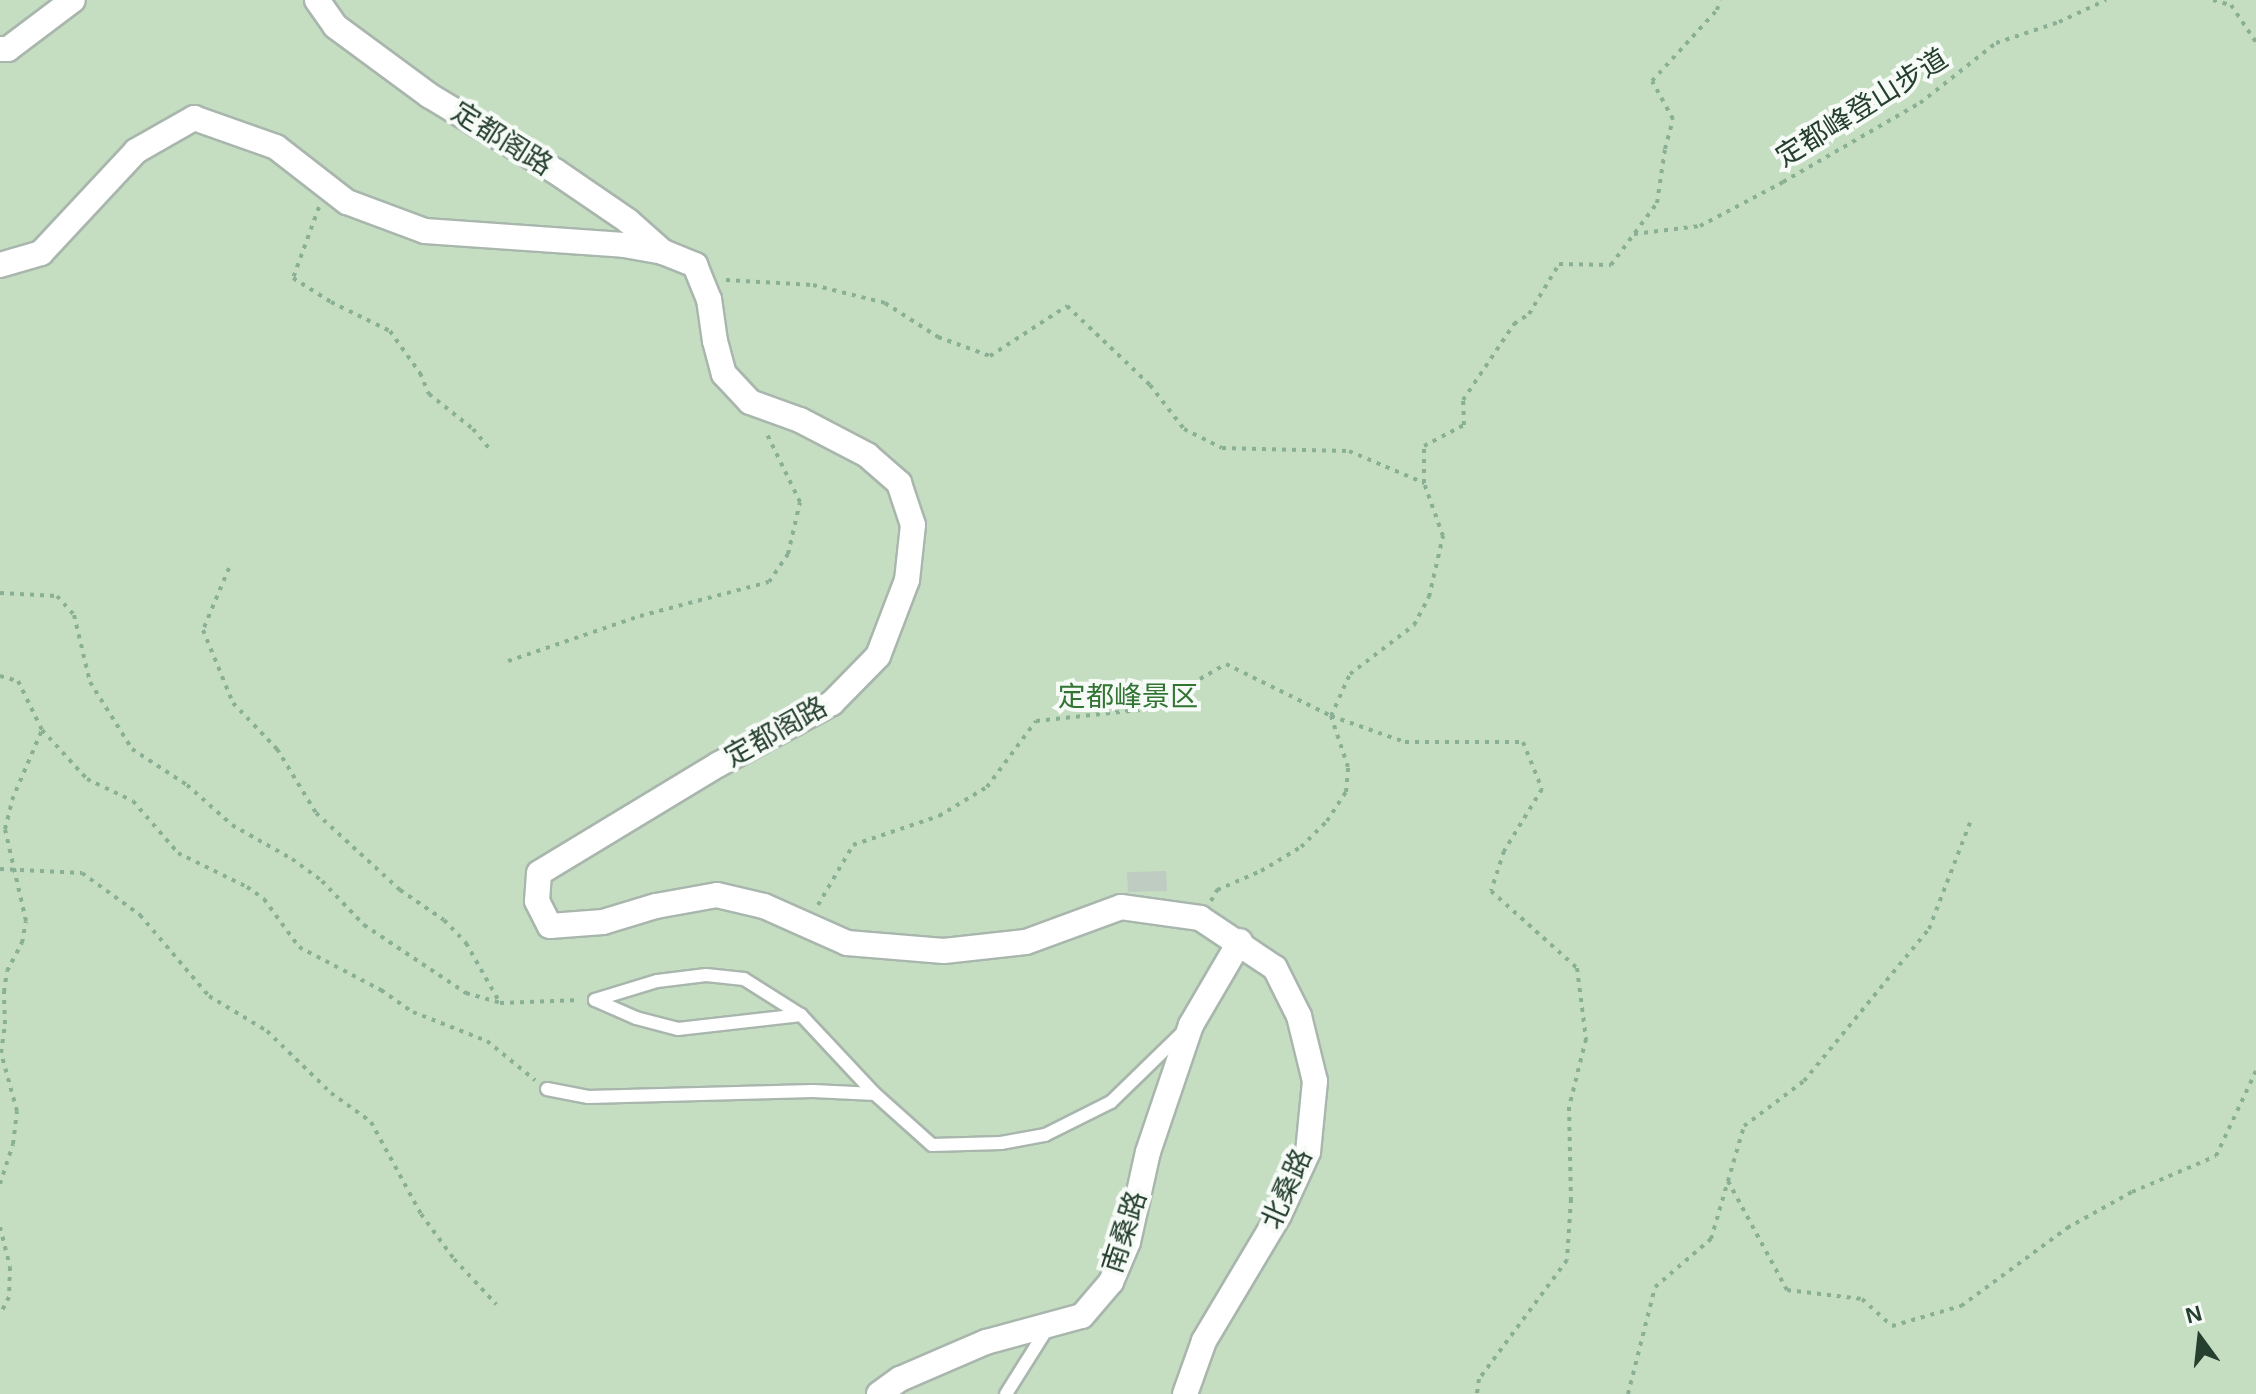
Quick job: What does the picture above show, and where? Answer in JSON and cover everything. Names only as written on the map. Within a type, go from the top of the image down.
[{"type":"street","points":[[0,49],[8,49],[73,0]]},
{"type":"street","name":"定都阁路","points":[[317,0],[335,26],[430,96],[555,171],[628,221],[663,252],[695,265],[709,299],[724,374],[750,402],[800,420],[867,455],[899,483],[913,525],[907,580],[878,656],[832,703],[719,764],[539,873],[537,901],[550,926],[603,922],[656,906],[717,895],[764,906],[847,943],[944,951],[1026,942],[1121,907],[1200,918],[1240,941]]},
{"type":"street","points":[[0,265],[41,253],[136,151],[194,118],[276,147],[347,202],[425,231],[624,245],[663,252]]},
{"type":"street","name":"南桑路","points":[[879,1394],[900,1379],[986,1342],[1082,1316],[1111,1282],[1128,1242],[1148,1152],[1191,1025],[1240,941]]},
{"type":"street","name":"北桑路","points":[[1185,1394],[1204,1341],[1279,1215],[1308,1152],[1315,1081],[1299,1016],[1275,968],[1240,941]]},
{"type":"lane","points":[[595,1000],[657,981],[706,975],[744,979],[801,1015],[875,1094],[932,1145],[1001,1143],[1045,1135],[1111,1102],[1191,1025]]},
{"type":"lane","points":[[595,1000],[636,1018],[678,1029],[801,1015]]},
{"type":"lane","points":[[547,1089],[588,1097],[813,1091],[875,1094]]},
{"type":"lane","points":[[1006,1394],[1049,1325]]},
{"type":"path","points":[[1200,918],[1217,890],[1261,871],[1301,847],[1327,821],[1346,792],[1348,767],[1331,716],[1350,674],[1414,625],[1429,597],[1443,536],[1424,483],[1424,446],[1464,425],[1463,400],[1514,324],[1529,314],[1559,264],[1611,265],[1657,203],[1673,119],[1652,81],[1717,10],[1720,0]]},
{"type":"path","name":"定都峰登山步道","points":[[1634,234],[1700,226],[1920,103],[1996,43],[2059,22],[2106,0]]},
{"type":"path","points":[[2213,0],[2231,5],[2256,42]]},
{"type":"path","points":[[325,186],[293,278],[331,302],[390,331],[420,373],[429,394],[473,429],[490,449]]},
{"type":"path","points":[[700,279],[813,285],[885,303],[938,337],[990,356],[1067,306],[1150,385],[1184,429],[1222,448],[1349,451],[1424,483]]},
{"type":"path","points":[[508,661],[640,616],[769,582],[788,554],[800,502],[750,402]]},
{"type":"path","points":[[229,568],[203,630],[233,703],[277,749],[316,813],[400,890],[444,920],[466,943],[500,1003]]},
{"type":"path","points":[[0,593],[57,596],[74,615],[90,682],[132,749],[187,785],[232,825],[292,859],[322,881],[364,925],[466,993],[500,1003],[595,1000]]},
{"type":"path","points":[[806,924],[853,845],[939,816],[987,787],[1036,721],[1148,709],[1226,664],[1331,716],[1405,742],[1523,742],[1542,789],[1504,851],[1491,891],[1577,968],[1586,1039],[1569,1107],[1571,1199],[1567,1260],[1479,1379],[1477,1394]]},
{"type":"path","points":[[0,676],[18,681],[42,730],[87,779],[133,801],[178,853],[247,887],[264,899],[299,947],[381,990],[413,1012],[487,1041],[547,1089]]},
{"type":"path","points":[[0,1184],[13,1144],[17,1111],[1,1053],[5,1024],[4,992],[7,971],[22,943],[26,921],[5,829],[12,800],[42,730]]},
{"type":"path","points":[[1628,1394],[1655,1287],[1711,1239],[1744,1126],[1804,1081],[1929,929],[1970,823]]},
{"type":"path","points":[[0,869],[82,873],[140,915],[209,996],[267,1031],[331,1093],[371,1122],[421,1214],[454,1259],[496,1304]]},
{"type":"path","points":[[1728,1181],[1787,1290],[1862,1299],[1892,1326],[1961,1306],[2067,1228],[2132,1192],[2216,1156],[2256,1071]]},
{"type":"path","points":[[0,1227],[10,1267],[9,1297],[0,1315]]},
{"type":"green space","name":"定都峰景区","points":[[0,0],[2256,0],[2256,1394],[0,1394]]},
{"type":"building","points":[[1166,871],[1167,891],[1128,892],[1127,872]]}]
